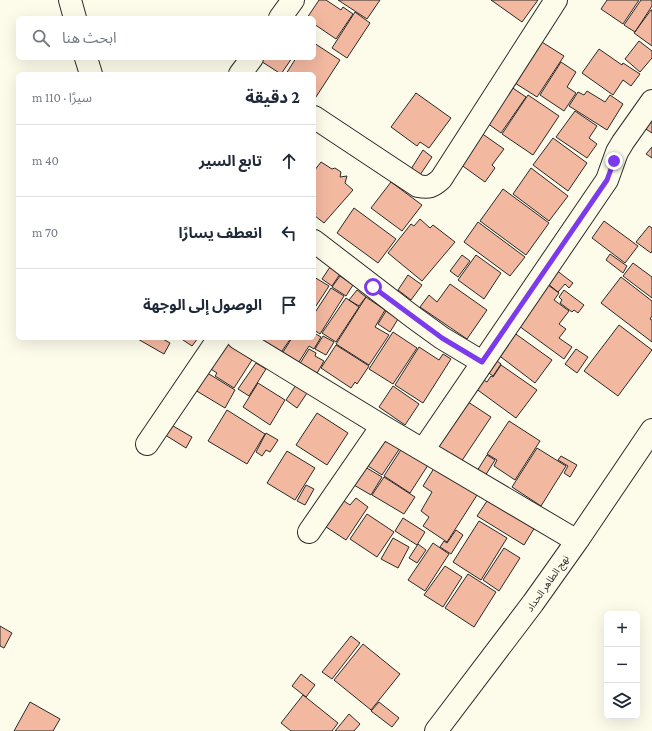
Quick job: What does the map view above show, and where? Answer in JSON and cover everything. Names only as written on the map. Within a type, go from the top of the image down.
[{"type":"street","points":[[70,0],[74,16]]},
{"type":"street","points":[[281,16],[292,0]]},
{"type":"street","points":[[316,118],[418,186],[433,186],[441,179],[556,0]]},
{"type":"street","points":[[87,60],[90,72]]},
{"type":"street","points":[[423,450],[607,180],[617,152],[652,102]]},
{"type":"street","points":[[316,243],[413,318],[442,338],[482,362]]},
{"type":"street","points":[[147,444],[218,340]]},
{"type":"street","points":[[241,340],[382,426],[577,541]]},
{"type":"street","points":[[309,532],[382,426]]},
{"type":"street","name":"نهج الطاهر الحداد","points":[[436,731],[533,603],[652,430]]},
{"type":"building","points":[[319,0],[326,0],[341,10],[343,7],[353,14],[336,39],[316,25],[316,16],[308,16]]},
{"type":"building","points":[[338,0],[380,0],[367,19]]},
{"type":"building","points":[[491,0],[538,0],[522,22]]},
{"type":"building","points":[[607,0],[639,0],[623,24],[601,9]]},
{"type":"building","points":[[641,0],[652,0],[652,6],[635,32],[624,25]]},
{"type":"building","points":[[652,10],[652,46],[634,33]]},
{"type":"building","points":[[355,12],[370,23],[347,58],[332,48]]},
{"type":"building","points":[[534,37],[564,56],[537,97],[507,78]]},
{"type":"building","points":[[639,41],[652,51],[652,58],[640,72],[625,59]]},
{"type":"building","points":[[316,44],[340,60],[316,97],[316,72],[287,72],[295,60],[316,60]]},
{"type":"building","points":[[599,49],[622,65],[623,63],[640,74],[631,86],[623,80],[613,95],[582,73]]},
{"type":"building","points":[[259,60],[291,60],[282,72],[278,72]]},
{"type":"building","points":[[561,62],[576,72],[567,87],[576,93],[564,111],[540,95]]},
{"type":"building","points":[[498,78],[526,97],[501,133],[473,113]]},
{"type":"building","points":[[587,91],[605,102],[610,95],[623,104],[607,130],[569,106],[578,92],[584,95]]},
{"type":"building","points":[[416,93],[451,118],[429,148],[420,142],[417,146],[391,127]]},
{"type":"building","points":[[528,95],[559,116],[533,155],[502,134]]},
{"type":"building","points":[[575,111],[597,126],[589,138],[597,144],[587,158],[556,137]]},
{"type":"building","points":[[652,114],[652,133],[638,124]]},
{"type":"building","points":[[474,128],[504,149],[492,165],[495,168],[485,182],[453,159]]},
{"type":"building","points":[[553,138],[587,163],[568,191],[533,165]]},
{"type":"building","points":[[652,147],[652,158],[646,154]]},
{"type":"building","points":[[423,150],[432,157],[420,175],[411,169]]},
{"type":"building","points":[[321,162],[332,169],[335,168],[341,172],[340,177],[347,176],[345,183],[353,190],[324,223],[316,217],[316,168]]},
{"type":"building","points":[[531,168],[568,196],[549,221],[513,194]]},
{"type":"building","points":[[391,182],[422,205],[402,231],[371,208]]},
{"type":"building","points":[[503,189],[549,223],[526,255],[480,221]]},
{"type":"building","points":[[354,208],[396,239],[378,263],[337,233]]},
{"type":"building","points":[[420,219],[430,228],[433,225],[455,242],[422,281],[388,253],[411,224],[414,226]]},
{"type":"building","points":[[604,221],[638,246],[625,263],[592,238]]},
{"type":"building","points":[[478,222],[525,257],[510,276],[464,242]]},
{"type":"building","points":[[649,226],[652,228],[651,253],[636,242]]},
{"type":"building","points":[[610,254],[627,266],[623,273],[606,260]]},
{"type":"building","points":[[462,255],[470,261],[458,277],[450,271]]},
{"type":"building","points":[[476,255],[501,273],[484,299],[458,280]]},
{"type":"building","points":[[547,263],[573,283],[569,288],[565,284],[558,292],[537,275]]},
{"type":"building","points":[[633,263],[652,277],[652,298],[623,276]]},
{"type":"building","points":[[330,267],[340,274],[332,286],[322,279]]},
{"type":"building","points":[[408,275],[422,285],[411,300],[398,290]]},
{"type":"building","points":[[340,276],[353,285],[346,296],[332,287]]},
{"type":"building","points":[[621,277],[652,301],[652,316],[650,319],[652,320],[652,342],[601,303]]},
{"type":"building","points":[[316,278],[329,286],[316,306]]},
{"type":"building","points":[[544,282],[559,293],[554,300],[569,311],[559,324],[566,329],[559,338],[572,347],[564,359],[519,326]]},
{"type":"building","points":[[450,284],[487,310],[467,339],[420,307],[429,295],[437,302]]},
{"type":"building","points":[[331,288],[344,296],[320,334],[316,331],[316,311]]},
{"type":"building","points":[[357,290],[366,297],[359,306],[349,300]]},
{"type":"building","points":[[564,290],[584,305],[578,313],[574,310],[572,312],[560,303],[562,300],[559,297]]},
{"type":"building","points":[[366,297],[385,310],[375,327],[389,335],[369,365],[336,344]]},
{"type":"building","points":[[346,298],[359,307],[336,342],[322,333]]},
{"type":"building","points":[[386,311],[398,319],[390,332],[378,324]]},
{"type":"building","points":[[619,325],[652,350],[618,396],[584,371]]},
{"type":"building","points":[[393,332],[417,348],[393,384],[369,369]]},
{"type":"building","points":[[513,332],[552,360],[535,383],[497,354]]},
{"type":"building","points":[[316,334],[321,337],[314,349],[309,346],[297,365],[281,355],[291,340],[316,340]]},
{"type":"building","points":[[323,336],[334,342],[326,355],[315,349]]},
{"type":"building","points":[[140,340],[165,340],[170,343],[164,354]]},
{"type":"building","points":[[183,340],[196,340],[192,346]]},
{"type":"building","points":[[218,340],[222,340],[252,360],[234,388],[215,376],[217,373],[206,366]]},
{"type":"building","points":[[262,340],[290,340],[280,354]]},
{"type":"building","points":[[336,345],[369,366],[357,384],[355,382],[351,388],[321,368]]},
{"type":"building","points":[[419,347],[439,360],[443,354],[451,359],[423,403],[395,385]]},
{"type":"building","points":[[309,349],[316,353],[315,356],[324,361],[316,375],[299,365]]},
{"type":"building","points":[[481,349],[501,364],[493,376],[472,361]]},
{"type":"building","points":[[576,349],[588,357],[577,373],[565,364]]},
{"type":"building","points":[[256,363],[266,369],[249,396],[238,389]]},
{"type":"building","points":[[501,365],[537,390],[516,418],[475,388],[482,379],[487,382],[491,376],[493,377]]},
{"type":"building","points":[[196,366],[235,390],[225,408],[185,384]]},
{"type":"building","points":[[258,383],[285,400],[270,425],[243,407]]},
{"type":"building","points":[[296,385],[307,393],[297,408],[286,400]]},
{"type":"building","points":[[393,386],[419,404],[405,425],[379,407]]},
{"type":"building","points":[[459,396],[491,417],[461,462],[429,440]]},
{"type":"building","points":[[227,410],[265,434],[247,464],[208,441]]},
{"type":"building","points":[[317,413],[348,433],[327,465],[296,445]]},
{"type":"building","points":[[509,421],[540,441],[515,480],[494,466],[497,460],[487,454]]},
{"type":"building","points":[[168,423],[192,437],[186,448],[162,433]]},
{"type":"building","points":[[377,429],[402,445],[382,475],[357,459]]},
{"type":"building","points":[[266,433],[278,440],[270,452],[266,450],[262,456],[256,452]]},
{"type":"building","points":[[404,445],[430,462],[410,493],[384,476]]},
{"type":"building","points":[[537,448],[566,466],[541,506],[512,487]]},
{"type":"building","points":[[287,451],[315,468],[295,500],[267,483]]},
{"type":"building","points":[[487,455],[495,460],[485,476],[477,471]]},
{"type":"building","points":[[561,456],[577,465],[570,477],[564,473],[568,466],[558,460]]},
{"type":"building","points":[[355,461],[382,477],[371,495],[347,481]]},
{"type":"building","points":[[436,465],[479,492],[447,542],[423,526],[429,517],[421,511],[432,492],[423,486]]},
{"type":"building","points":[[384,477],[415,497],[404,514],[372,495]]},
{"type":"building","points":[[306,485],[314,489],[305,505],[297,501]]},
{"type":"building","points":[[491,495],[535,527],[524,545],[477,516]]},
{"type":"building","points":[[338,497],[350,505],[356,498],[368,507],[346,540],[320,523]]},
{"type":"building","points":[[367,514],[394,532],[377,557],[350,539]]},
{"type":"building","points":[[403,518],[425,532],[417,545],[395,531]]},
{"type":"building","points":[[479,521],[507,538],[481,580],[453,562]]},
{"type":"building","points":[[456,530],[463,535],[451,554],[440,547],[444,541],[447,543]]},
{"type":"building","points":[[393,538],[409,547],[398,568],[381,559]]},
{"type":"building","points":[[433,543],[449,554],[425,591],[408,580]]},
{"type":"building","points":[[418,544],[426,550],[417,563],[409,558]]},
{"type":"building","points":[[504,548],[520,558],[499,591],[483,580]]},
{"type":"building","points":[[445,566],[462,577],[443,607],[424,595]]},
{"type":"building","points":[[468,574],[496,592],[474,627],[445,608]]},
{"type":"building","points":[[0,626],[12,633],[4,648],[0,646]]},
{"type":"building","points":[[351,636],[360,643],[332,679],[322,672]]},
{"type":"building","points":[[363,644],[400,674],[371,710],[334,680]]},
{"type":"building","points":[[301,674],[315,685],[306,697],[292,686]]},
{"type":"building","points":[[303,695],[338,723],[332,731],[291,731],[281,723]]},
{"type":"building","points":[[30,702],[60,719],[53,731],[14,731]]},
{"type":"building","points":[[379,702],[399,718],[392,727],[371,711]]},
{"type":"building","points":[[349,714],[360,724],[354,731],[335,731]]},
{"type":"route","points":[[373,287],[442,338],[482,362],[607,180],[614,161]]}]
